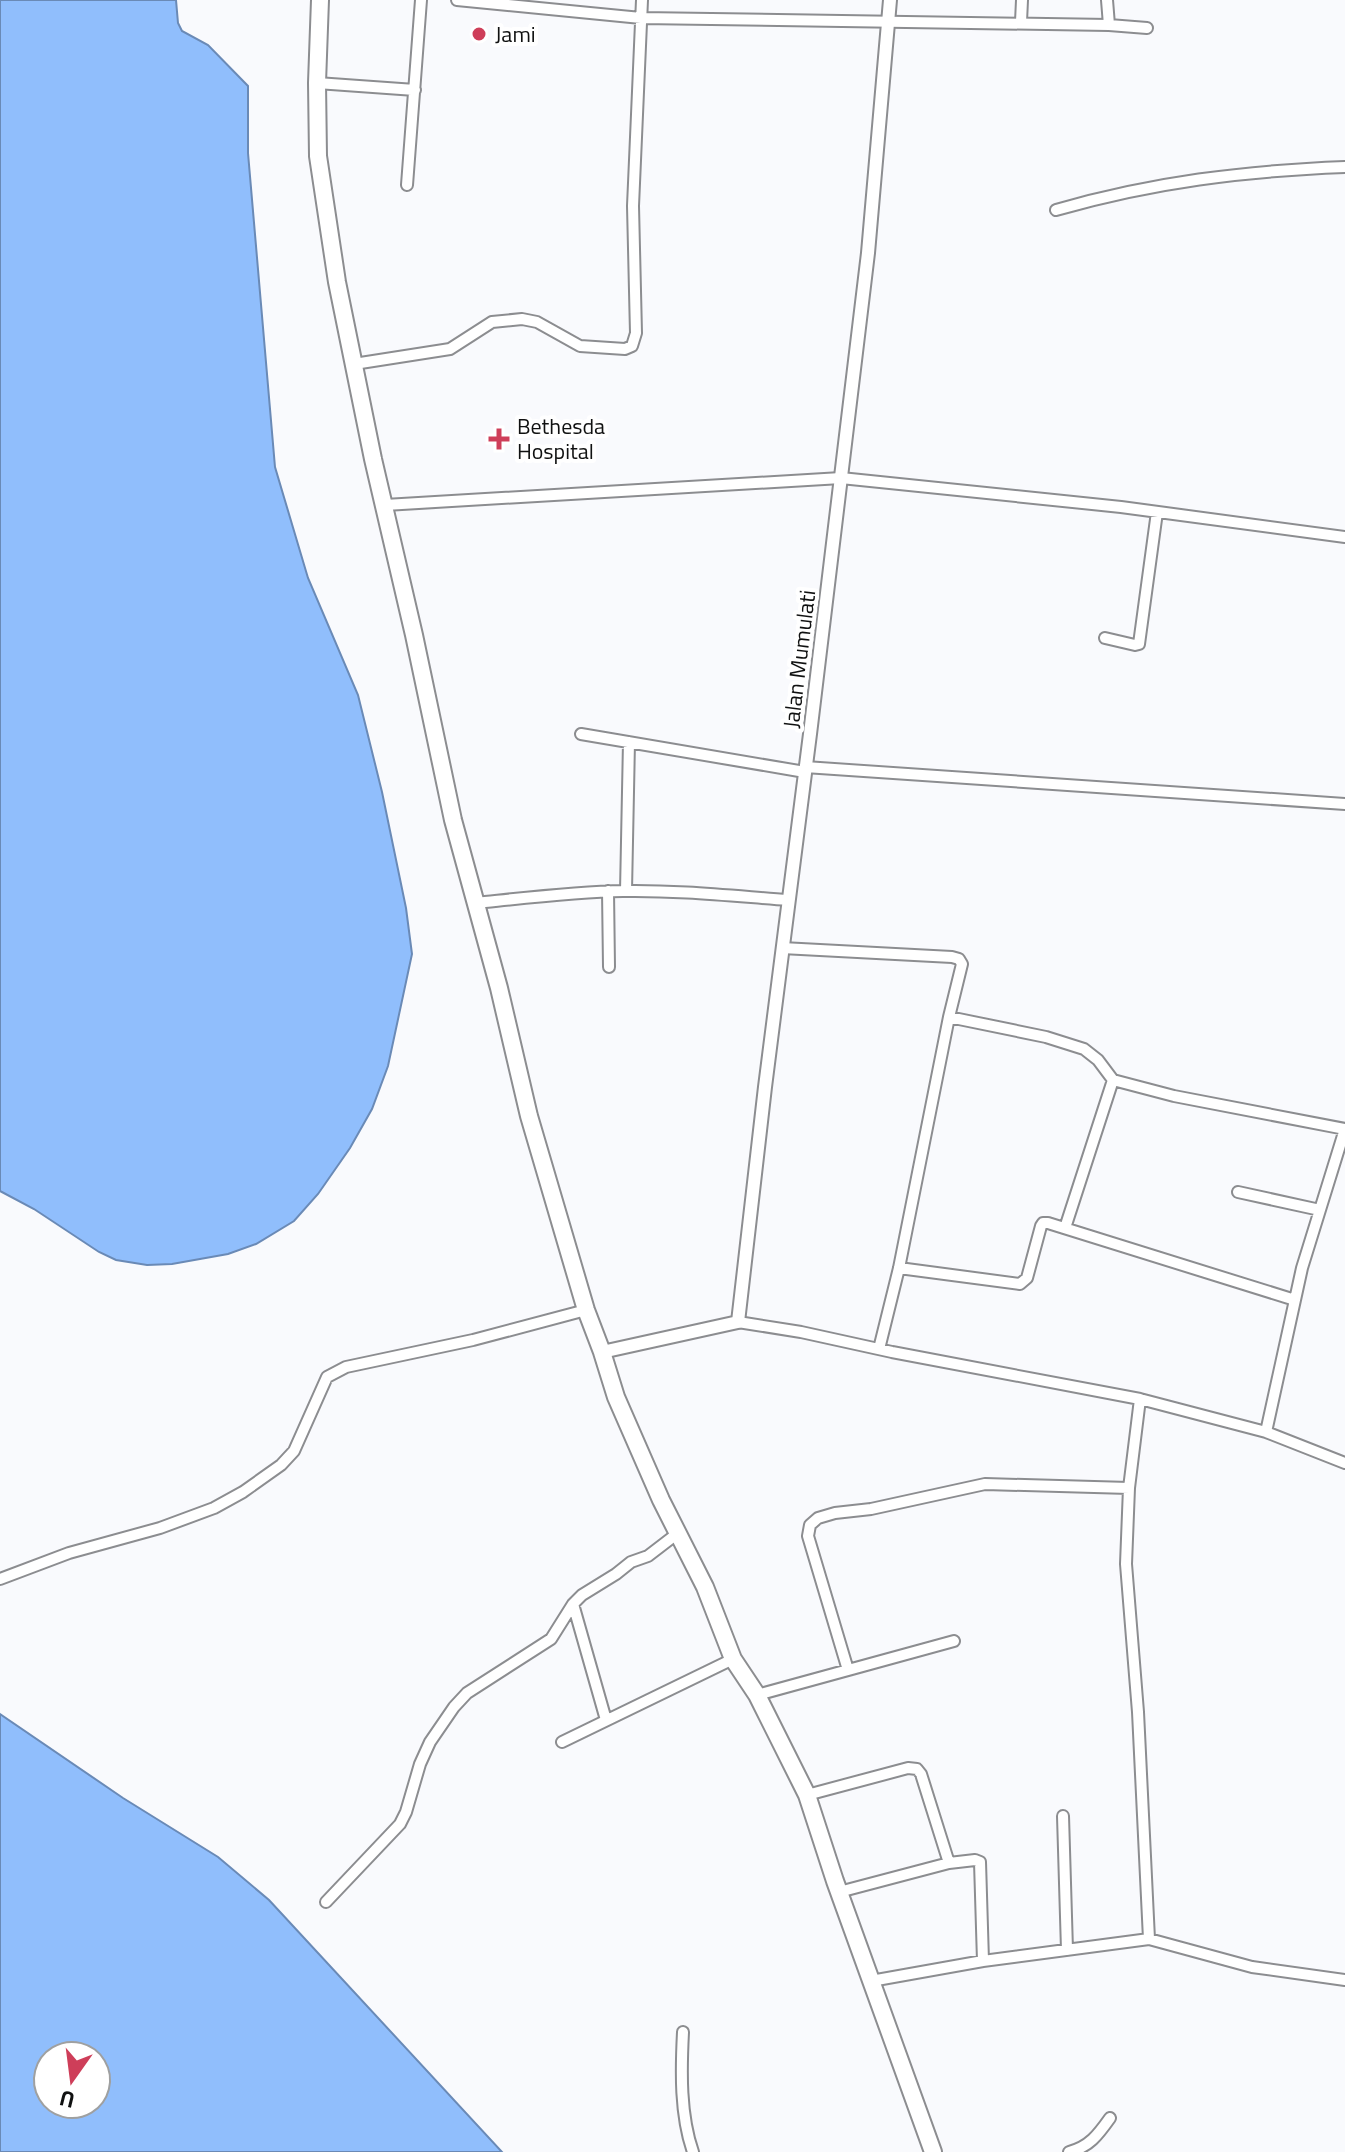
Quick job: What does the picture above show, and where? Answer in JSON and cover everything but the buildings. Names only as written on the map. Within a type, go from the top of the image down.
[{"type":"highway","points":[[320,0],[318,156],[337,282],[453,820],[499,988],[529,1116],[586,1310],[616,1397],[705,1587],[733,1659],[757,1695],[807,1795],[933,2152]]},
{"type":"street","points":[[407,185],[421,0]]},
{"type":"street","points":[[457,0],[641,18],[1021,22],[1147,28]]},
{"type":"street","points":[[354,364],[450,349],[492,322],[522,319],[537,322],[584,347],[625,349],[632,346],[636,333],[633,206],[642,0]]},
{"type":"street","name":"Jalan Mumulati","points":[[738,1322],[868,253],[890,0]]},
{"type":"street","points":[[1021,22],[1022,0]]},
{"type":"street","points":[[1107,0],[1109,25]]},
{"type":"street","points":[[317,83],[415,90]]},
{"type":"street","points":[[1056,210],[1159,184],[1282,169],[1345,167]]},
{"type":"street","points":[[385,505],[841,478],[1157,512],[1345,537]]},
{"type":"street","points":[[1105,638],[1139,644],[1157,512]]},
{"type":"street","points":[[581,734],[805,770],[1345,804]]},
{"type":"street","points":[[626,891],[629,742]]},
{"type":"street","points":[[608,891],[609,967]]},
{"type":"street","points":[[476,903],[608,891],[788,900]]},
{"type":"street","points":[[782,948],[952,957],[962,962],[899,1268],[879,1349]]},
{"type":"street","points":[[949,1017],[1070,1044],[1092,1053],[1113,1080],[1344,1134],[1295,1300],[1266,1432]]},
{"type":"street","points":[[1065,1228],[1113,1080]]},
{"type":"street","points":[[1238,1192],[1320,1210]]},
{"type":"street","points":[[899,1268],[1020,1284],[1027,1278],[1041,1226],[1048,1223],[1295,1300]]},
{"type":"street","points":[[0,1579],[69,1553],[197,1515],[243,1492],[287,1460],[294,1451],[322,1386],[335,1371],[473,1340],[586,1310]]},
{"type":"street","points":[[602,1352],[738,1322],[1140,1399],[1266,1432],[1345,1463]]},
{"type":"street","points":[[1140,1399],[1129,1488],[1126,1564],[1138,1712],[1149,1939]]},
{"type":"street","points":[[848,1670],[808,1536],[810,1525],[818,1518],[985,1484],[1129,1488]]},
{"type":"street","points":[[326,1902],[400,1824],[425,1753],[454,1707],[473,1688],[551,1639],[573,1604],[589,1591],[631,1562],[648,1556],[678,1533]]},
{"type":"street","points":[[573,1604],[606,1720]]},
{"type":"street","points":[[757,1695],[954,1641]]},
{"type":"street","points":[[562,1742],[733,1659]]},
{"type":"street","points":[[807,1795],[908,1768],[917,1769],[949,1863]]},
{"type":"street","points":[[1063,1816],[1067,1950]]},
{"type":"street","points":[[839,1892],[949,1863],[975,1860],[981,1864],[983,1961]]},
{"type":"street","points":[[871,1981],[983,1961],[1149,1939],[1252,1967],[1345,1980]]},
{"type":"street","points":[[683,2032],[681,2071],[688,2137],[693,2152]]},
{"type":"street","points":[[1069,2152],[1095,2139],[1110,2118]]},
{"type":"water","points":[[0,0],[176,0],[178,23],[182,31],[208,45],[248,86],[248,153],[275,467],[308,578],[358,695],[406,908],[412,954],[388,1066],[372,1109],[350,1148],[318,1194],[294,1221],[256,1244],[228,1254],[172,1264],[147,1265],[116,1260],[0,1191]]},
{"type":"water","points":[[0,1714],[123,1798],[218,1857],[269,1900],[502,2152],[0,2152]]},
{"type":"place","name":"Jami","points":[[479,34]]},
{"type":"place","name":"Bethesda Hospital","points":[[499,439]]}]
